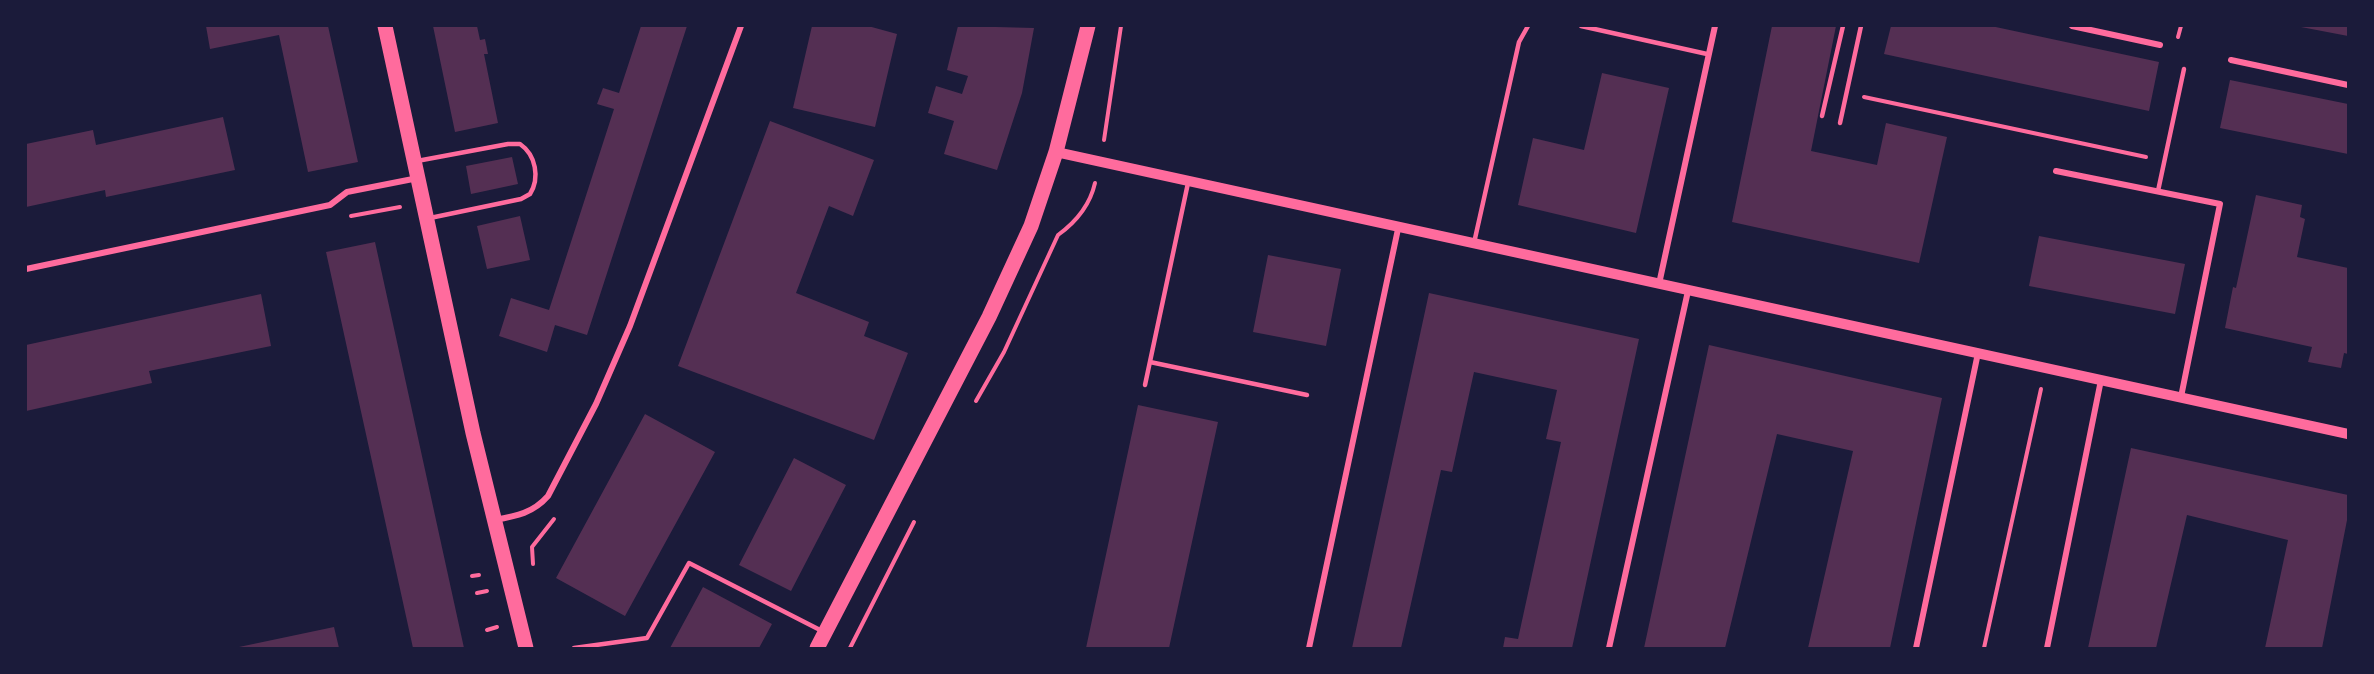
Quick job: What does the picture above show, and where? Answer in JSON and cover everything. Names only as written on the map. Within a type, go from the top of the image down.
[{"type":"main road","points":[[386,26],[470,423],[526,648]]},
{"type":"main road","points":[[817,648],[1003,288],[1032,226],[1056,153],[1088,26]]},
{"type":"street","points":[[494,520],[534,510],[548,495],[596,404],[630,326],[741,26]]},
{"type":"street","points":[[1659,284],[1707,54],[1715,26]]},
{"type":"street","points":[[2072,26],[2160,45]]},
{"type":"street","points":[[2231,60],[2349,86]]},
{"type":"street","points":[[1056,153],[2349,434]]},
{"type":"street","points":[[2056,171],[2220,204],[2181,397]]},
{"type":"street","points":[[26,269],[330,205],[346,192],[419,178]]},
{"type":"street","points":[[1309,648],[1398,229]]},
{"type":"street","points":[[1609,648],[1688,291]]},
{"type":"street","points":[[1916,648],[1978,353]]},
{"type":"street","points":[[2047,648],[2101,380]]},
{"type":"lane","points":[[1474,245],[1519,42],[1528,26]]},
{"type":"lane","points":[[1581,26],[1707,54]]},
{"type":"lane","points":[[1822,116],[1843,26]]},
{"type":"lane","points":[[1840,123],[1861,26]]},
{"type":"lane","points":[[2158,191],[2184,69]]},
{"type":"lane","points":[[415,161],[508,144],[520,144],[532,156],[536,178],[530,194],[521,199],[428,218]]},
{"type":"lane","points":[[1145,385],[1188,183]]},
{"type":"lane","points":[[1150,362],[1306,395]]},
{"type":"lane","points":[[574,648],[647,638],[689,563],[825,632]]},
{"type":"path","points":[[1105,137],[1121,26]]},
{"type":"path","points":[[1866,87],[1864,97],[2150,158]]},
{"type":"path","points":[[972,408],[1007,346],[1058,235],[1071,225],[1092,192]]},
{"type":"path","points":[[1984,648],[2046,368]]},
{"type":"path","points":[[532,547],[555,518],[548,495]]},
{"type":"path","points":[[850,648],[919,511]]},
{"type":"path","points":[[532,537],[533,569]]},
{"type":"path","points":[[472,576],[479,574]]},
{"type":"path","points":[[477,593],[485,591]]},
{"type":"path","points":[[487,630],[498,627]]},
{"type":"building","points":[[206,26],[328,26],[358,162],[308,172],[279,35],[210,49]]},
{"type":"building","points":[[433,26],[477,26],[480,40],[485,39],[488,54],[484,54],[498,123],[455,132]]},
{"type":"building","points":[[641,26],[687,26],[587,335],[555,325],[547,352],[499,336],[511,298],[549,310],[614,109],[597,104],[603,88],[619,93]]},
{"type":"building","points":[[812,26],[868,26],[897,34],[875,127],[793,108]]},
{"type":"building","points":[[958,26],[1034,28],[1022,93],[997,170],[944,154],[954,121],[928,113],[936,86],[962,94],[968,76],[947,70]]},
{"type":"building","points":[[1772,26],[1836,26],[1811,151],[1877,165],[1886,123],[1947,137],[1919,263],[1732,222]]},
{"type":"building","points":[[1891,26],[1991,26],[2159,62],[2149,111],[1884,54]]},
{"type":"building","points":[[2348,26],[2348,36],[2301,27]]},
{"type":"building","points":[[1602,73],[1669,88],[1636,233],[1518,205],[1533,138],[1584,150]]},
{"type":"building","points":[[2230,80],[2348,104],[2348,154],[2220,128]]},
{"type":"building","points":[[223,117],[235,170],[106,197],[105,190],[26,207],[26,144],[93,130],[96,145]]},
{"type":"building","points":[[770,121],[874,160],[853,216],[829,206],[796,293],[869,322],[864,336],[908,353],[874,440],[678,366]]},
{"type":"building","points":[[512,157],[518,184],[471,194],[466,166]]},
{"type":"building","points":[[2256,195],[2302,205],[2300,217],[2305,219],[2297,257],[2348,268],[2348,354],[2344,353],[2341,368],[2308,362],[2312,347],[2225,328]]},
{"type":"building","points":[[520,216],[530,260],[487,269],[477,226]]},
{"type":"building","points":[[2039,236],[2185,264],[2175,314],[2029,286]]},
{"type":"building","points":[[375,242],[464,648],[413,648],[326,252]]},
{"type":"building","points":[[1268,255],[1341,269],[1326,346],[1253,332]]},
{"type":"building","points":[[1429,293],[1639,339],[1572,648],[1503,648],[1505,637],[1518,639],[1561,442],[1546,439],[1557,390],[1474,372],[1452,472],[1441,470],[1401,648],[1352,648]]},
{"type":"building","points":[[261,294],[271,346],[149,371],[152,383],[26,411],[26,345]]},
{"type":"building","points":[[1709,345],[1942,398],[1890,648],[1808,648],[1853,451],[1777,434],[1725,648],[1644,648]]},
{"type":"building","points":[[1138,405],[1218,422],[1169,648],[1086,648]]},
{"type":"building","points":[[645,414],[715,452],[625,616],[556,578]]},
{"type":"building","points":[[2131,448],[2348,495],[2348,515],[2322,648],[2265,648],[2288,540],[2187,515],[2156,648],[2088,648]]},
{"type":"building","points":[[794,458],[846,485],[791,591],[739,565]]},
{"type":"building","points":[[703,587],[772,624],[759,648],[670,648]]},
{"type":"building","points":[[334,627],[339,648],[239,648],[239,647]]}]
